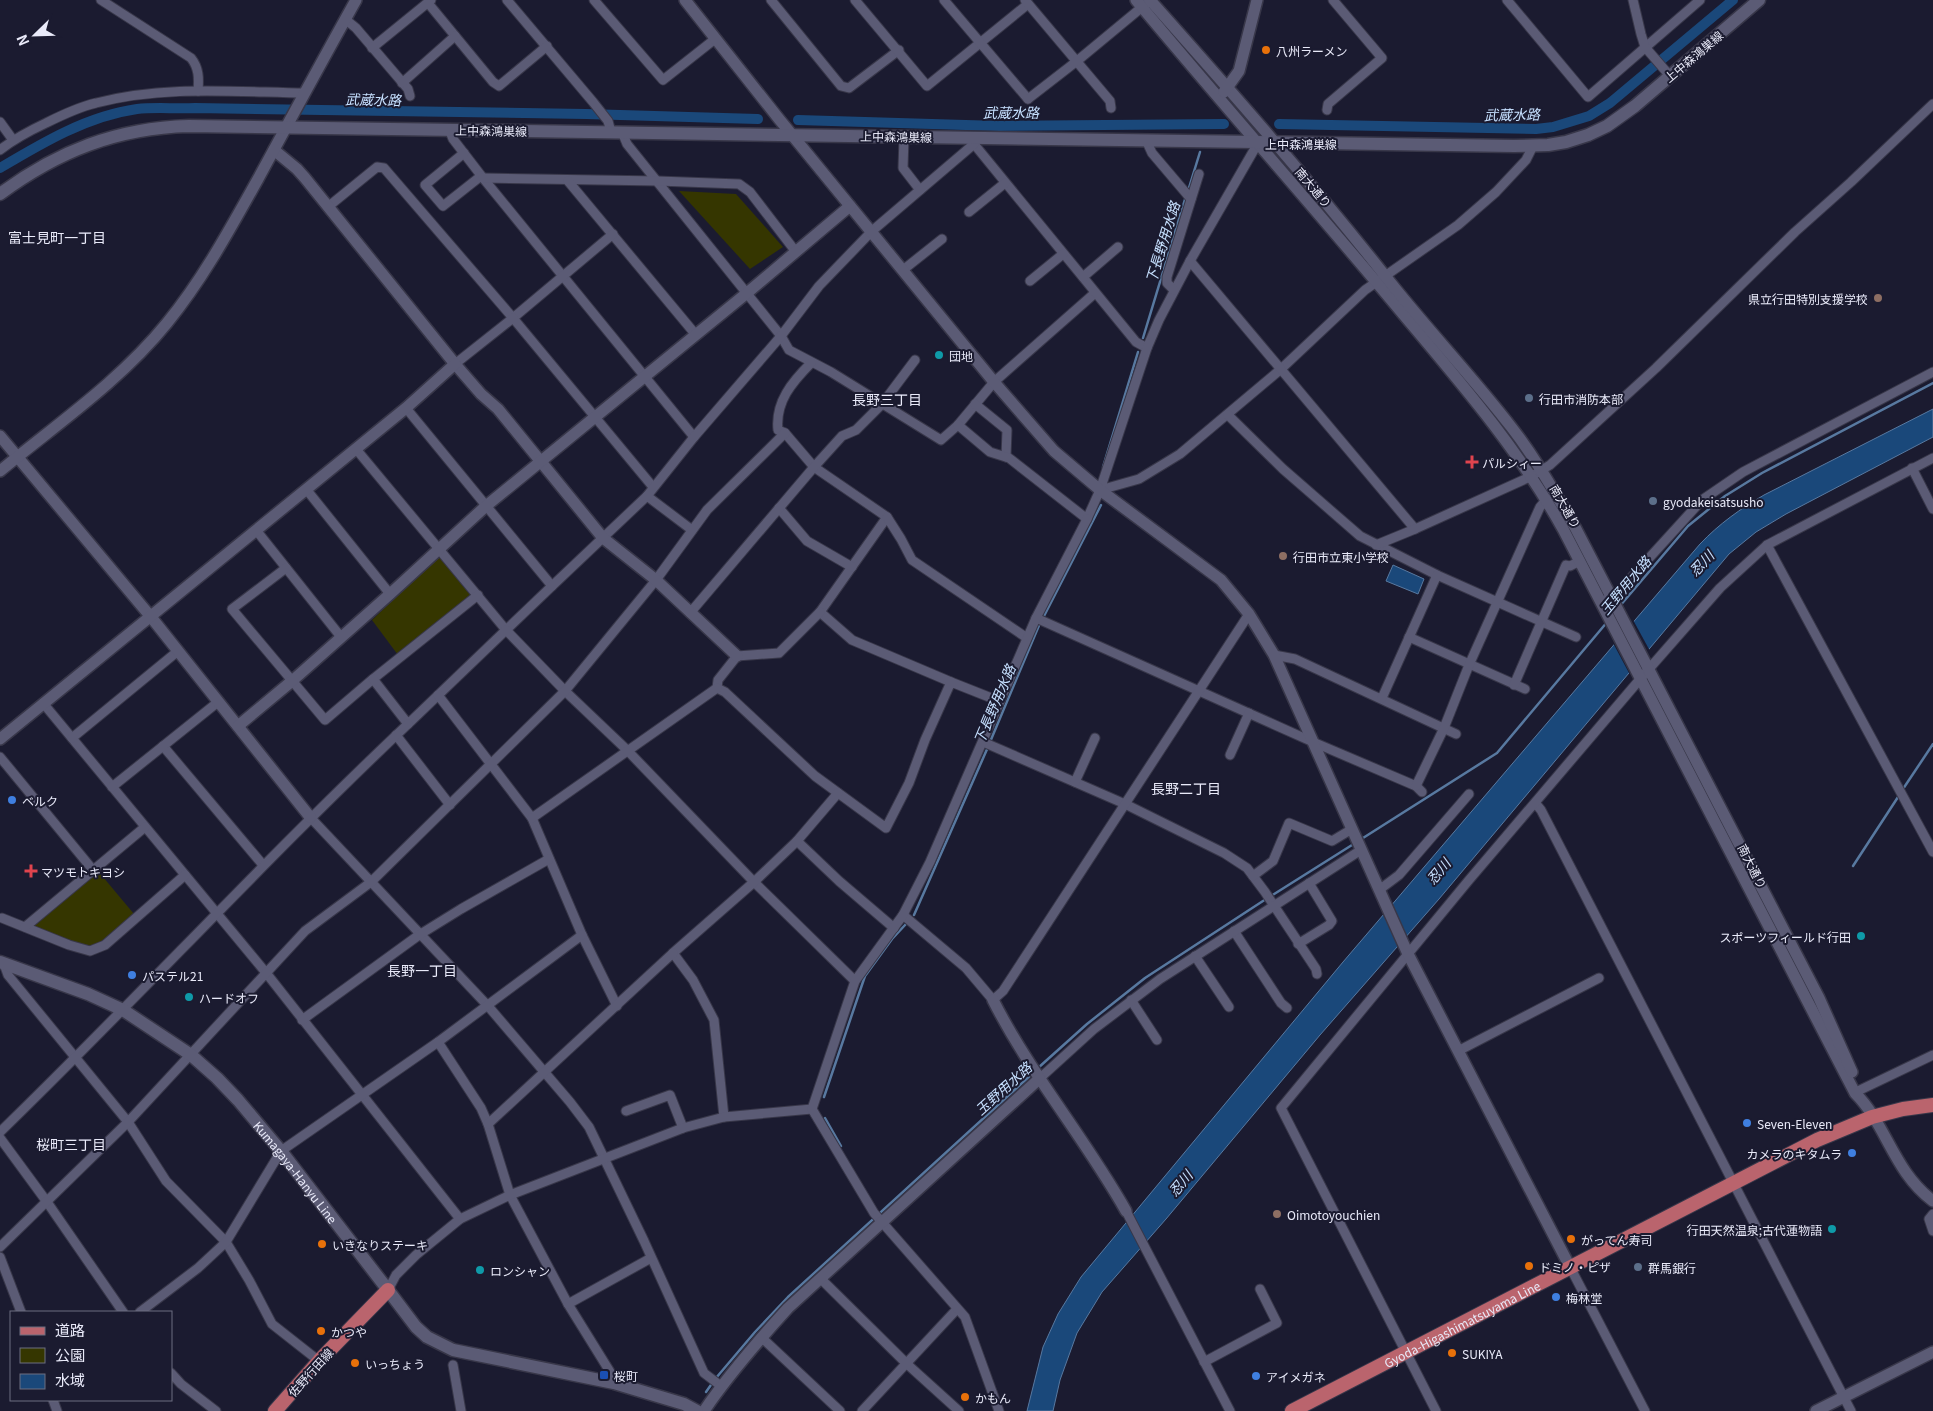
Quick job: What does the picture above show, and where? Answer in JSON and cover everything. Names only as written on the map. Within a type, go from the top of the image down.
[{"type":"main road","name":"上中森鴻巣線","points":[[0,194],[62,154],[120,135],[180,126],[289,122],[449,129],[614,129],[792,135],[904,136],[974,141],[1146,140],[1533,146],[1566,142],[1601,129],[1628,111],[1667,73],[1760,0]]},
{"type":"main road","name":"Kumagaya-Hanyu Line","points":[[2,963],[88,994],[123,1010],[191,1055],[238,1100],[281,1151],[416,1327],[427,1337],[453,1350],[614,1383],[684,1404],[697,1411]]},
{"type":"main road","name":"Gyoda-Higashimatsuyama Line","points":[[1292,1411],[1817,1140],[1872,1116],[1933,1105]]},
{"type":"main road","name":"佐野行田線","points":[[275,1411],[319,1361],[388,1290]]},
{"type":"street","points":[[101,0],[191,58],[196,64],[198,71],[198,91]]},
{"type":"street","points":[[0,471],[100,390],[141,352],[166,324],[210,263],[356,0]]},
{"type":"street","points":[[507,0],[658,181],[781,336],[789,350],[831,372],[941,440],[958,425],[994,382],[1095,293]]},
{"type":"street","points":[[594,0],[663,80],[716,39]]},
{"type":"street","points":[[685,0],[850,206],[994,382],[1054,451],[1100,490],[1221,580],[1249,614],[1274,655],[1407,951],[1645,1411]]},
{"type":"street","points":[[771,0],[841,86],[849,88],[898,50]]},
{"type":"street","points":[[856,0],[927,86],[980,43],[1026,2],[1110,101],[1111,108]]},
{"type":"street","points":[[944,0],[1028,102],[1145,2]]},
{"type":"street","points":[[1327,110],[1328,104],[1382,58],[1332,0]]},
{"type":"street","points":[[1507,0],[1588,97],[1700,0]]},
{"type":"street","points":[[1633,0],[1640,34],[1645,47],[1667,73]]},
{"type":"street","points":[[1220,98],[1239,71],[1255,1]]},
{"type":"street","points":[[372,48],[430,2],[455,36],[493,82],[499,86],[547,46]]},
{"type":"street","name":"南大通り","points":[[1145,2],[1228,87],[1378,265],[1381,279]]},
{"type":"street","name":"南大通り","points":[[1145,2],[1220,98],[1258,143],[1472,377],[1513,429],[1580,561],[1609,601]]},
{"type":"street","points":[[345,19],[356,28],[408,90],[410,96]]},
{"type":"street","points":[[402,83],[455,36]]},
{"type":"street","points":[[0,150],[14,140],[60,116],[94,103],[135,94],[198,91],[303,97]]},
{"type":"street","points":[[1376,545],[1537,474],[1656,368],[1795,232],[1852,182],[1933,104]]},
{"type":"street","points":[[0,122],[14,140]]},
{"type":"street","points":[[449,129],[453,139],[482,177],[564,275],[694,437]]},
{"type":"street","points":[[904,136],[903,168],[920,190]]},
{"type":"street","points":[[1146,140],[1152,153],[1189,195]]},
{"type":"street","points":[[0,1132],[76,1058],[310,818],[647,496],[694,437],[781,336],[819,286],[872,231],[974,141],[1005,183],[1095,293],[1136,342],[1147,348]]},
{"type":"street","points":[[999,1411],[964,1317],[878,1219],[812,1109],[855,981],[904,916],[987,743],[999,701],[1026,638],[1040,619],[1100,490],[1147,348],[1174,290],[1258,143]]},
{"type":"street","points":[[1100,490],[1139,479],[1180,454],[1281,369],[1365,290],[1458,225],[1496,192],[1526,160],[1533,146]]},
{"type":"street","points":[[274,150],[297,169],[329,206],[456,364],[481,394],[498,409],[603,538],[656,580],[737,656],[779,653],[820,612],[887,517]]},
{"type":"street","points":[[464,153],[425,185],[443,206],[482,177],[568,181],[658,181],[739,184],[750,192],[796,252]]},
{"type":"street","points":[[329,206],[377,167],[384,168],[513,318],[653,487]]},
{"type":"street","points":[[1174,290],[1168,283],[1167,277],[1189,195],[1199,174]]},
{"type":"street","points":[[568,181],[696,335]]},
{"type":"street","points":[[969,212],[1005,183]]},
{"type":"street","points":[[238,726],[292,681],[486,506],[747,293],[850,206]]},
{"type":"street","points":[[0,739],[406,408],[456,364],[613,234]]},
{"type":"street","points":[[903,270],[942,238]]},
{"type":"street","points":[[1083,277],[1118,247]]},
{"type":"street","points":[[1030,281],[1063,254]]},
{"type":"street","points":[[1190,261],[1415,529]]},
{"type":"street","points":[[690,613],[842,436],[856,430],[882,404],[915,360]]},
{"type":"street","points":[[811,363],[796,377],[782,400],[777,418],[778,430],[785,433],[814,467],[887,517],[912,560],[1026,638]]},
{"type":"street","points":[[1609,601],[1702,500],[1717,488],[1743,472],[1933,372]]},
{"type":"street","points":[[975,404],[1007,430],[1006,457]]},
{"type":"street","points":[[406,408],[552,586]]},
{"type":"street","points":[[1228,415],[1283,469],[1360,536],[1436,575],[1576,637]]},
{"type":"street","points":[[958,425],[990,452],[1009,458],[1087,519]]},
{"type":"street","points":[[0,1247],[128,1122],[306,931],[371,882],[565,691],[656,580],[707,510],[785,433]]},
{"type":"street","points":[[0,436],[151,617],[310,818],[488,1006],[589,1127],[704,1373],[720,1386]]},
{"type":"street","points":[[356,449],[506,630],[565,691],[627,750],[754,882],[855,981]]},
{"type":"street","points":[[1436,1411],[1281,1108],[1407,951],[1536,804],[1643,671],[1720,588],[1767,546],[1933,458]]},
{"type":"street","points":[[1912,468],[1933,509]]},
{"type":"street","name":"南大通り","points":[[1537,474],[1575,527],[1616,620],[1854,1093],[1861,1095],[1907,1176],[1933,1201]]},
{"type":"street","points":[[306,489],[390,594]]},
{"type":"street","points":[[647,496],[692,530]]},
{"type":"street","points":[[1040,619],[1419,789],[1469,666],[1540,507],[1547,499]]},
{"type":"street","points":[[779,508],[807,541],[852,567]]},
{"type":"street","points":[[256,530],[341,637]]},
{"type":"street","points":[[1767,546],[1933,851]]},
{"type":"street","points":[[1514,685],[1566,565],[1570,566],[1580,561]]},
{"type":"street","points":[[286,568],[232,609],[325,720],[478,595]]},
{"type":"street","points":[[1382,698],[1436,575]]},
{"type":"street","points":[[820,612],[852,640],[999,701]]},
{"type":"street","points":[[993,1000],[1003,991],[1249,614]]},
{"type":"street","points":[[1409,637],[1469,666],[1525,689]]},
{"type":"street","points":[[72,738],[178,651]]},
{"type":"street","points":[[1274,655],[1295,659],[1456,734]]},
{"type":"street","points":[[532,818],[717,688],[718,680],[737,656]]},
{"type":"street","points":[[373,679],[408,724]]},
{"type":"street","points":[[717,688],[725,692],[815,776],[886,828],[909,783],[925,740],[951,682]]},
{"type":"street","points":[[438,695],[532,818],[582,935],[617,1006]]},
{"type":"street","points":[[112,787],[218,702]]},
{"type":"street","points":[[43,704],[267,974],[460,1219]]},
{"type":"street","points":[[1230,755],[1249,714]]},
{"type":"street","points":[[396,735],[450,805]]},
{"type":"street","points":[[1075,782],[1096,738]]},
{"type":"street","points":[[987,743],[1125,804],[1224,853],[1247,868],[1317,974]]},
{"type":"street","points":[[163,746],[263,865]]},
{"type":"street","points":[[0,758],[93,870]]},
{"type":"street","points":[[488,1124],[673,953],[797,842],[838,793]]},
{"type":"street","points":[[1379,890],[1399,875],[1470,794]]},
{"type":"street","points":[[1536,804],[1541,810],[1851,1411]]},
{"type":"street","points":[[1253,876],[1273,861],[1289,823],[1332,841],[1352,829]]},
{"type":"street","points":[[25,927],[145,827]]},
{"type":"street","points":[[797,842],[894,928]]},
{"type":"street","points":[[704,1411],[720,1386],[788,1308],[821,1279],[878,1219],[1036,1075],[1132,1000],[1234,931],[1270,901],[1309,883],[1361,850]]},
{"type":"street","points":[[302,1020],[419,935],[460,909],[549,859]]},
{"type":"street","points":[[1,920],[90,951],[105,944],[184,875]]},
{"type":"street","points":[[1298,944],[1332,921],[1309,883]]},
{"type":"street","points":[[904,916],[966,968],[993,1000],[1036,1075],[1110,1183],[1147,1250],[1230,1411]]},
{"type":"street","points":[[1234,931],[1281,1003],[1287,1008]]},
{"type":"street","points":[[141,1311],[198,1268],[226,1242],[281,1151],[438,1042],[582,935]]},
{"type":"street","points":[[673,953],[693,980],[714,1020],[724,1117]]},
{"type":"street","points":[[1195,956],[1229,1007]]},
{"type":"street","points":[[2,963],[8,975],[128,1122],[166,1181],[226,1242],[272,1324],[319,1361]]},
{"type":"street","points":[[1458,1051],[1599,978]]},
{"type":"street","points":[[1132,1000],[1157,1040]]},
{"type":"street","points":[[438,1042],[481,1108],[488,1124],[510,1195],[568,1304],[612,1375],[614,1383]]},
{"type":"street","points":[[1861,1095],[1933,1055]]},
{"type":"street","points":[[626,1111],[670,1095],[683,1128]]},
{"type":"street","points":[[388,1290],[396,1275],[416,1255],[460,1219],[510,1195],[683,1128],[724,1117],[812,1109]]},
{"type":"street","points":[[0,1138],[122,1311]]},
{"type":"street","points":[[1933,1214],[1929,1219],[1933,1231]]},
{"type":"street","points":[[0,1257],[21,1311]]},
{"type":"street","points":[[568,1304],[651,1258]]},
{"type":"street","points":[[821,1279],[907,1364],[959,1411]]},
{"type":"street","points":[[1204,1362],[1277,1323],[1260,1288]]},
{"type":"street","points":[[862,1411],[957,1309]]},
{"type":"street","points":[[761,1337],[840,1411]]},
{"type":"street","points":[[1816,1411],[1933,1352]]},
{"type":"street","points":[[453,1365],[461,1411]]},
{"type":"street","points":[[172,1374],[181,1384],[216,1411]]},
{"type":"green space","points":[[679,191],[736,194],[783,247],[750,269]]},
{"type":"green space","points":[[439,556],[471,595],[398,655],[372,620]]},
{"type":"green space","points":[[98,871],[134,914],[103,941],[90,947],[71,942],[33,927]]},
{"type":"water","name":"忍川","points":[[1933,409],[1933,437],[1786,514],[1756,532],[1729,554],[1439,899],[1320,1035],[1166,1219],[1102,1292],[1077,1333],[1060,1380],[1053,1411],[1027,1411],[1043,1347],[1058,1314],[1081,1277],[1343,962],[1700,544],[1730,517],[1764,495]]},
{"type":"water","points":[[1393,565],[1424,579],[1418,594],[1386,581]]},
{"type":"pier","points":[[1632,618],[1650,651],[1630,675],[1612,641]]},
{"type":"waterway","name":"武蔵水路","points":[[1279,124],[1536,129],[1553,127],[1589,116],[1610,103],[1733,0]]},
{"type":"waterway","name":"武蔵水路","points":[[0,168],[49,140],[83,124],[118,113],[144,108],[586,114],[758,119]]},
{"type":"waterway","name":"武蔵水路","points":[[798,120],[999,126],[1224,124]]},
{"type":"waterway","name":"下長野用水路","points":[[1188,191],[1200,152]]},
{"type":"waterway","name":"下長野用水路","points":[[1143,338],[1186,196]]},
{"type":"waterway","name":"下長野用水路","points":[[1103,467],[1138,352]]},
{"type":"waterway","name":"玉野用水路","points":[[1619,607],[1688,526],[1725,496],[1762,473],[1933,383]]},
{"type":"waterway","name":"下長野用水路","points":[[1043,618],[1101,505]]},
{"type":"waterway","name":"玉野用水路","points":[[1363,838],[1497,753],[1608,621]]},
{"type":"waterway","name":"下長野用水路","points":[[990,742],[1040,623]]},
{"type":"waterway","points":[[1903,789],[1933,744]]},
{"type":"waterway","name":"下長野用水路","points":[[914,915],[988,747]]},
{"type":"waterway","points":[[1853,866],[1900,794]]},
{"type":"waterway","name":"玉野用水路","points":[[1271,896],[1352,845]]},
{"type":"waterway","name":"玉野用水路","points":[[1038,1068],[1087,1024],[1145,978],[1266,899]]},
{"type":"waterway","name":"下長野用水路","points":[[824,1097],[865,976],[892,939],[906,924]]},
{"type":"waterway","name":"玉野用水路","points":[[716,1378],[788,1297],[1032,1074]]},
{"type":"waterway","name":"下長野用水路","points":[[825,1118],[841,1146]]},
{"type":"waterway","name":"玉野用水路","points":[[706,1392],[713,1382]]},
{"type":"place","name":"八州ラーメン","points":[[1266,50]]},
{"type":"place","name":"県立行田特別支援学校","points":[[1878,298]]},
{"type":"place","name":"団地","points":[[939,355]]},
{"type":"place","name":"行田市消防本部","points":[[1529,398]]},
{"type":"place","name":"パルシィー","points":[[1472,462]]},
{"type":"place","name":"gyodakeisatsusho","points":[[1653,501]]},
{"type":"place","name":"行田市立東小学校","points":[[1283,556]]},
{"type":"place","name":"ベルク","points":[[12,800]]},
{"type":"place","name":"マツモトキヨシ","points":[[31,871]]},
{"type":"place","name":"スポーツフィールド行田","points":[[1861,936]]},
{"type":"place","name":"パステル21","points":[[132,975]]},
{"type":"place","name":"ハードオフ","points":[[189,997]]},
{"type":"place","name":"Seven-Eleven","points":[[1747,1123]]},
{"type":"place","name":"カメラのキタムラ","points":[[1852,1153]]},
{"type":"place","name":"Oimotoyouchien","points":[[1277,1214]]},
{"type":"place","name":"行田天然温泉;古代蓮物語","points":[[1832,1229]]},
{"type":"place","name":"がってん寿司","points":[[1571,1239]]},
{"type":"place","name":"いきなりステーキ","points":[[322,1244]]},
{"type":"place","name":"ドミノ・ピザ","points":[[1529,1266]]},
{"type":"place","name":"群馬銀行","points":[[1638,1267]]},
{"type":"place","name":"ロンシャン","points":[[480,1270]]},
{"type":"place","name":"梅林堂","points":[[1556,1297]]},
{"type":"place","name":"かつや","points":[[321,1331]]},
{"type":"place","name":"SUKIYA","points":[[1452,1353]]},
{"type":"place","name":"いっちょう","points":[[355,1363]]},
{"type":"place","name":"桜町","points":[[604,1375]]},
{"type":"place","name":"アイメガネ","points":[[1256,1376]]},
{"type":"place","name":"かもん","points":[[965,1397]]},
{"type":"district","name":"富士見町一丁目","points":[[57,237]]},
{"type":"district","name":"長野三丁目","points":[[887,399]]},
{"type":"district","name":"長野二丁目","points":[[1186,788]]},
{"type":"district","name":"長野一丁目","points":[[422,970]]},
{"type":"district","name":"桜町三丁目","points":[[71,1144]]}]
